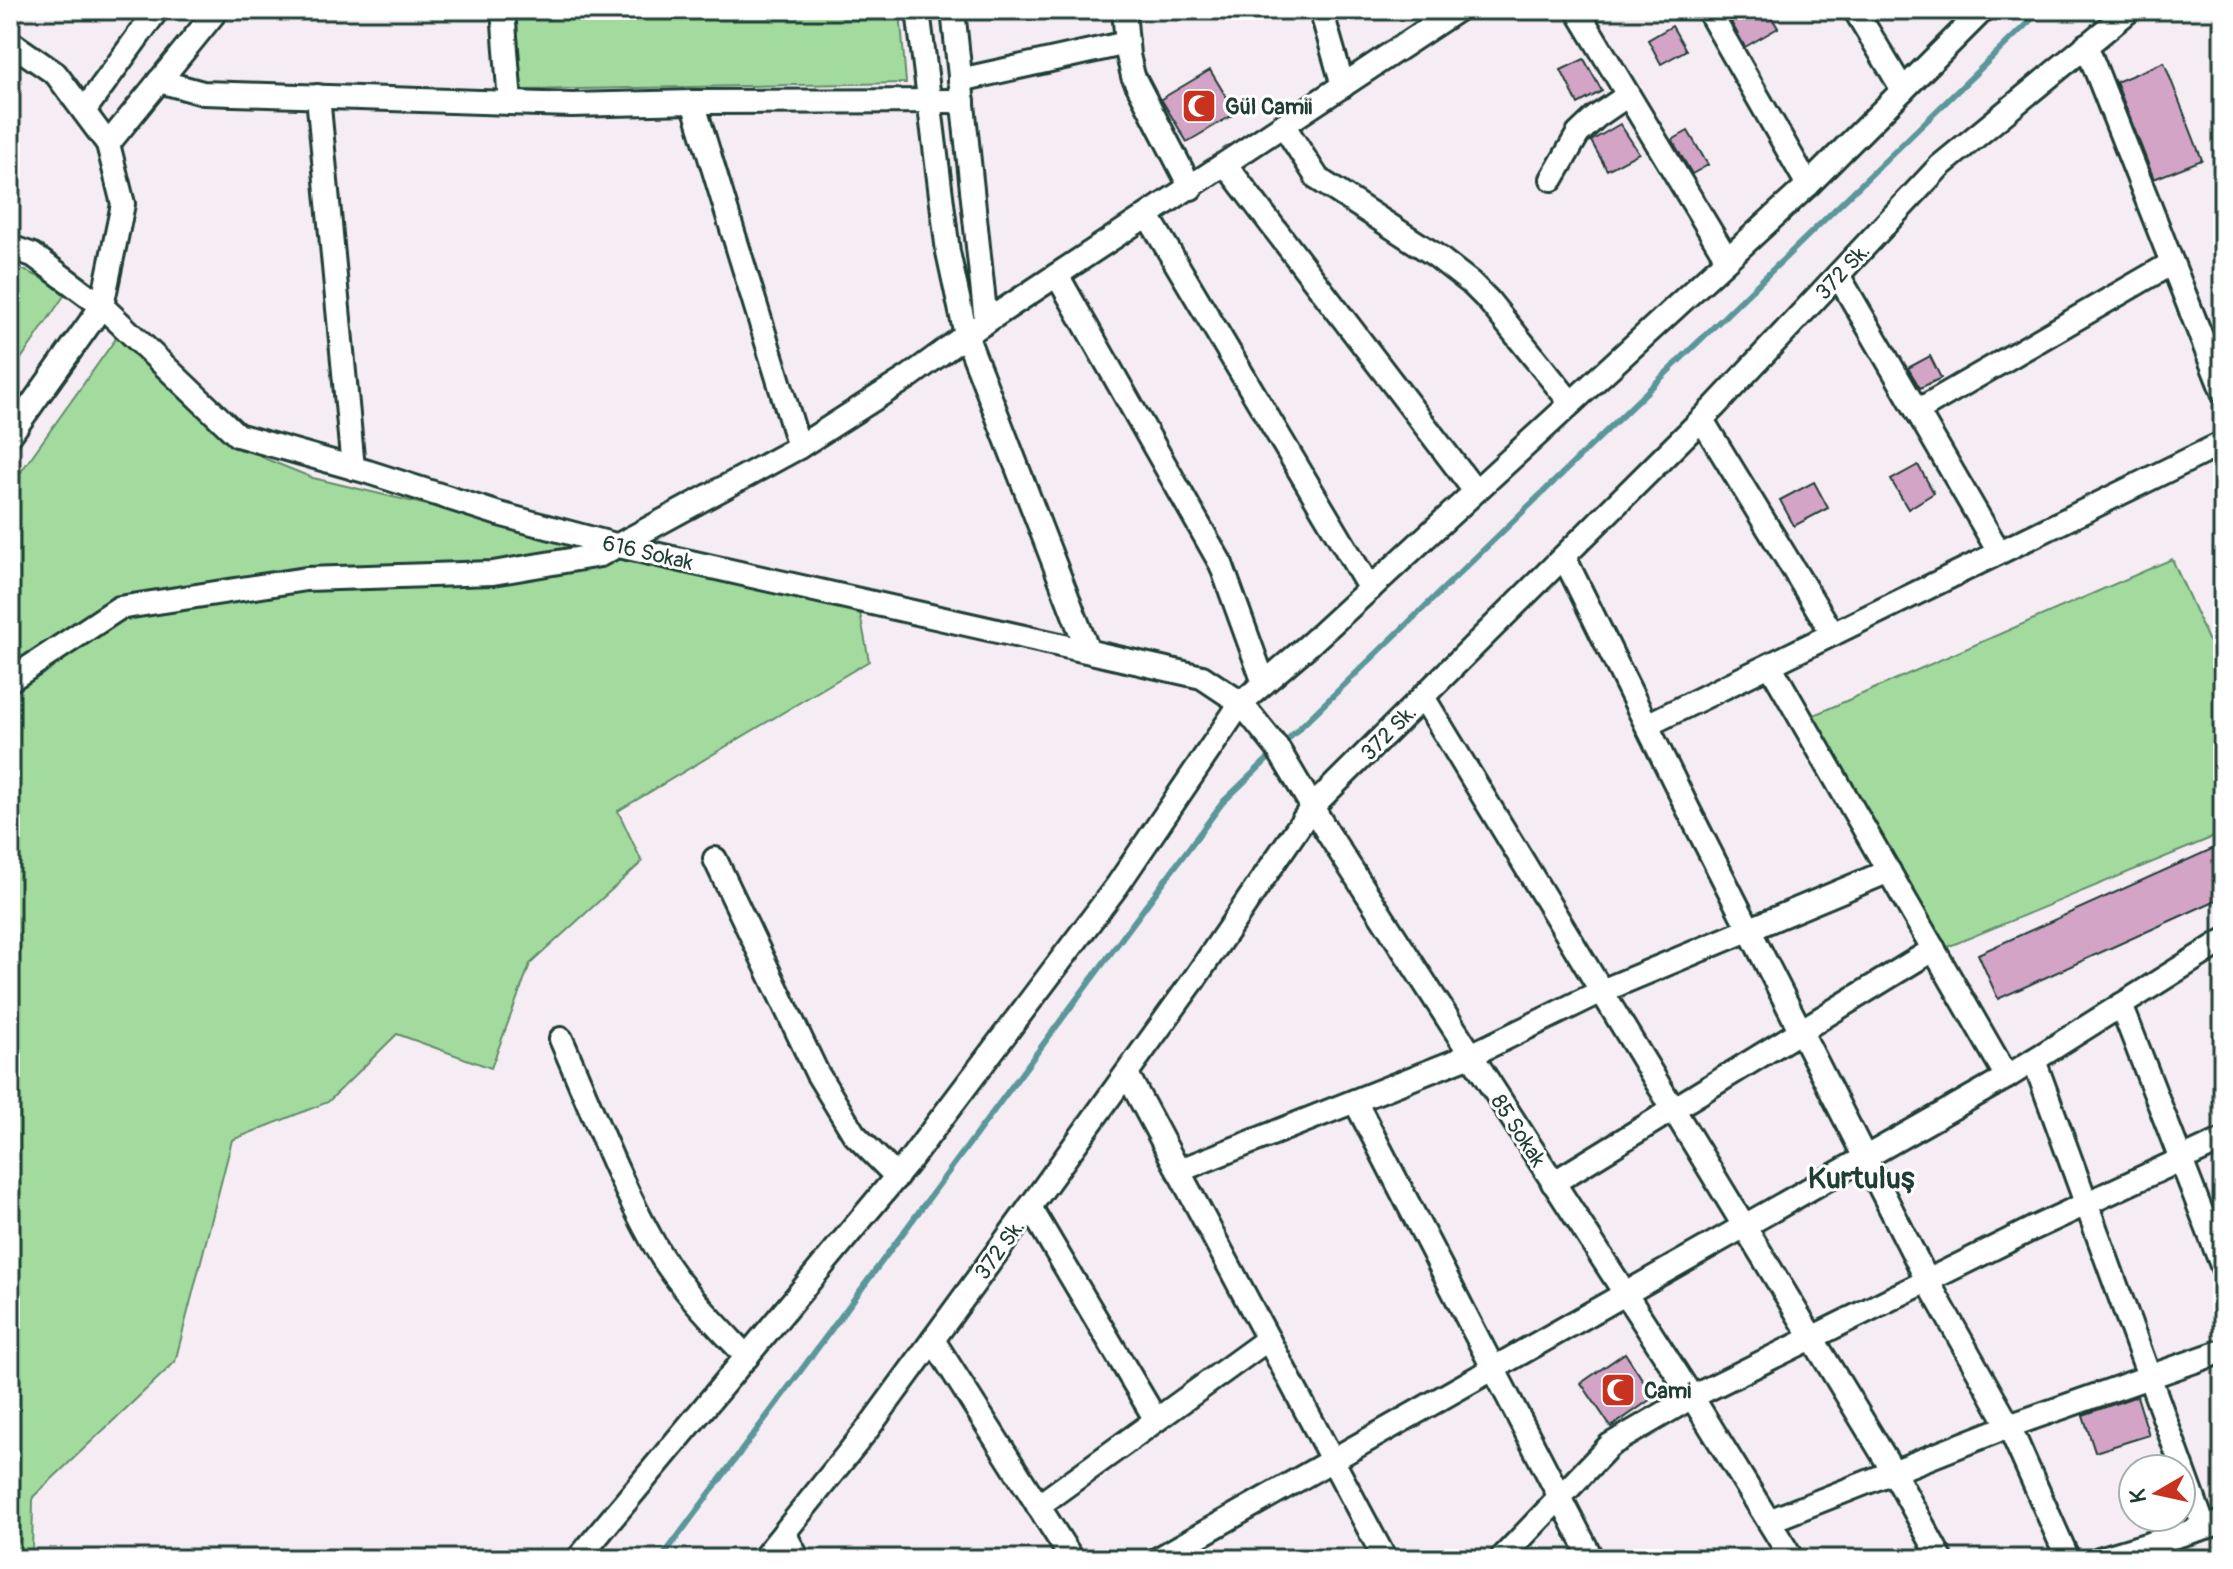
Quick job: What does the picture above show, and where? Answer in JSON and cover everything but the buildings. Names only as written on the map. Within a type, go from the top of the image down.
[{"type":"street","points":[[84,111],[157,10]]},
{"type":"street","points":[[108,144],[217,10]]},
{"type":"street","points":[[503,10],[510,103]]},
{"type":"street","points":[[918,10],[948,252],[966,335],[1088,651]]},
{"type":"street","points":[[953,10],[986,322]]},
{"type":"street","points":[[1124,10],[1133,76],[1191,188]]},
{"type":"street","points":[[1321,10],[1343,86]]},
{"type":"street","points":[[10,680],[119,608],[306,579],[493,573],[600,555],[799,447],[1457,10]]},
{"type":"street","points":[[1577,10],[1727,259]]},
{"type":"street","points":[[1708,10],[1808,185]]},
{"type":"street","points":[[1855,10],[1903,90]]},
{"type":"street","points":[[578,1559],[897,1177],[1117,886],[1241,703],[1370,589],[1808,185],[1983,10]]},
{"type":"street","name":"372 Sk.","points":[[763,1559],[867,1430],[933,1340],[1127,1074],[1312,807],[1702,420],[1940,166],[2130,10]]},
{"type":"street","points":[[10,42],[56,74],[108,144],[123,204],[102,306],[10,435]]},
{"type":"street","points":[[2086,45],[2223,392]]},
{"type":"street","points":[[159,81],[203,93],[572,105],[930,103],[961,90],[1127,49]]},
{"type":"street","points":[[1552,179],[1578,134],[1628,95]]},
{"type":"street","points":[[318,96],[353,468]]},
{"type":"street","points":[[693,102],[799,447]]},
{"type":"street","points":[[1284,126],[1318,179],[1435,255],[1471,283],[1571,403]]},
{"type":"street","points":[[1226,165],[1475,491]]},
{"type":"street","points":[[1148,216],[1370,589]]},
{"type":"street","name":"616 Sokak","points":[[10,247],[33,255],[102,306],[237,435],[499,514],[619,546],[1202,677],[1241,703]]},
{"type":"street","points":[[1917,411],[2172,263]]},
{"type":"street","points":[[1057,275],[1221,564],[1264,683]]},
{"type":"street","points":[[1838,275],[1999,552]]},
{"type":"street","points":[[1702,420],[1833,634]]},
{"type":"street","points":[[1647,725],[2223,443]]},
{"type":"street","points":[[1564,557],[1927,1280],[2009,1426],[2068,1559]]},
{"type":"street","points":[[1770,665],[2007,1077]]},
{"type":"street","points":[[1423,697],[1893,1471],[1941,1559]]},
{"type":"street","name":"85 Sokak","points":[[1241,703],[1278,749],[1792,1559]]},
{"type":"street","points":[[715,859],[817,1073],[854,1134],[897,1177]]},
{"type":"street","points":[[1178,1171],[1471,1055],[1602,991],[1889,871]]},
{"type":"street","points":[[1158,1559],[2007,1077],[2223,941]]},
{"type":"street","points":[[1553,1183],[1934,949]]},
{"type":"street","points":[[2121,1005],[2223,1268]]},
{"type":"street","points":[[561,1039],[625,1186],[654,1244],[696,1304],[747,1357]]},
{"type":"street","points":[[2034,1060],[2150,1377],[2214,1525],[2099,1559]]},
{"type":"street","points":[[1127,1074],[1385,1559]]},
{"type":"street","points":[[1355,1101],[1592,1559]]},
{"type":"street","points":[[1501,1559],[1610,1445],[1692,1397],[1927,1280],[2223,1140]]},
{"type":"street","points":[[1030,1207],[1156,1420]]},
{"type":"street","points":[[1038,1506],[1268,1339]]},
{"type":"street","points":[[933,1340],[1072,1559]]},
{"type":"street","points":[[1769,1521],[2009,1426],[2223,1351]]},
{"type":"street","points":[[784,1533],[798,1559]]},
{"type":"green space","points":[[516,10],[900,10],[906,83],[522,90]]},
{"type":"green space","points":[[19,268],[68,290],[10,375],[10,280]]},
{"type":"green space","points":[[117,337],[217,427],[266,459],[313,478],[859,608],[869,661],[618,811],[642,862],[530,964],[491,1068],[397,1034],[328,1102],[232,1140],[175,1362],[33,1497],[32,1559],[10,1559],[10,487]]},
{"type":"green space","points":[[2172,559],[2223,673],[2223,833],[1945,948],[1807,718]]},
{"type":"waterway","points":[[1281,746],[2041,10]]},
{"type":"waterway","points":[[661,1559],[1223,802],[1273,754]]},
{"type":"place","name":"Gül Camii","points":[[1199,106]]},
{"type":"place","name":"Cami","points":[[1618,1390]]},
{"type":"district","name":"Kurtuluş","points":[[1861,1178]]}]
